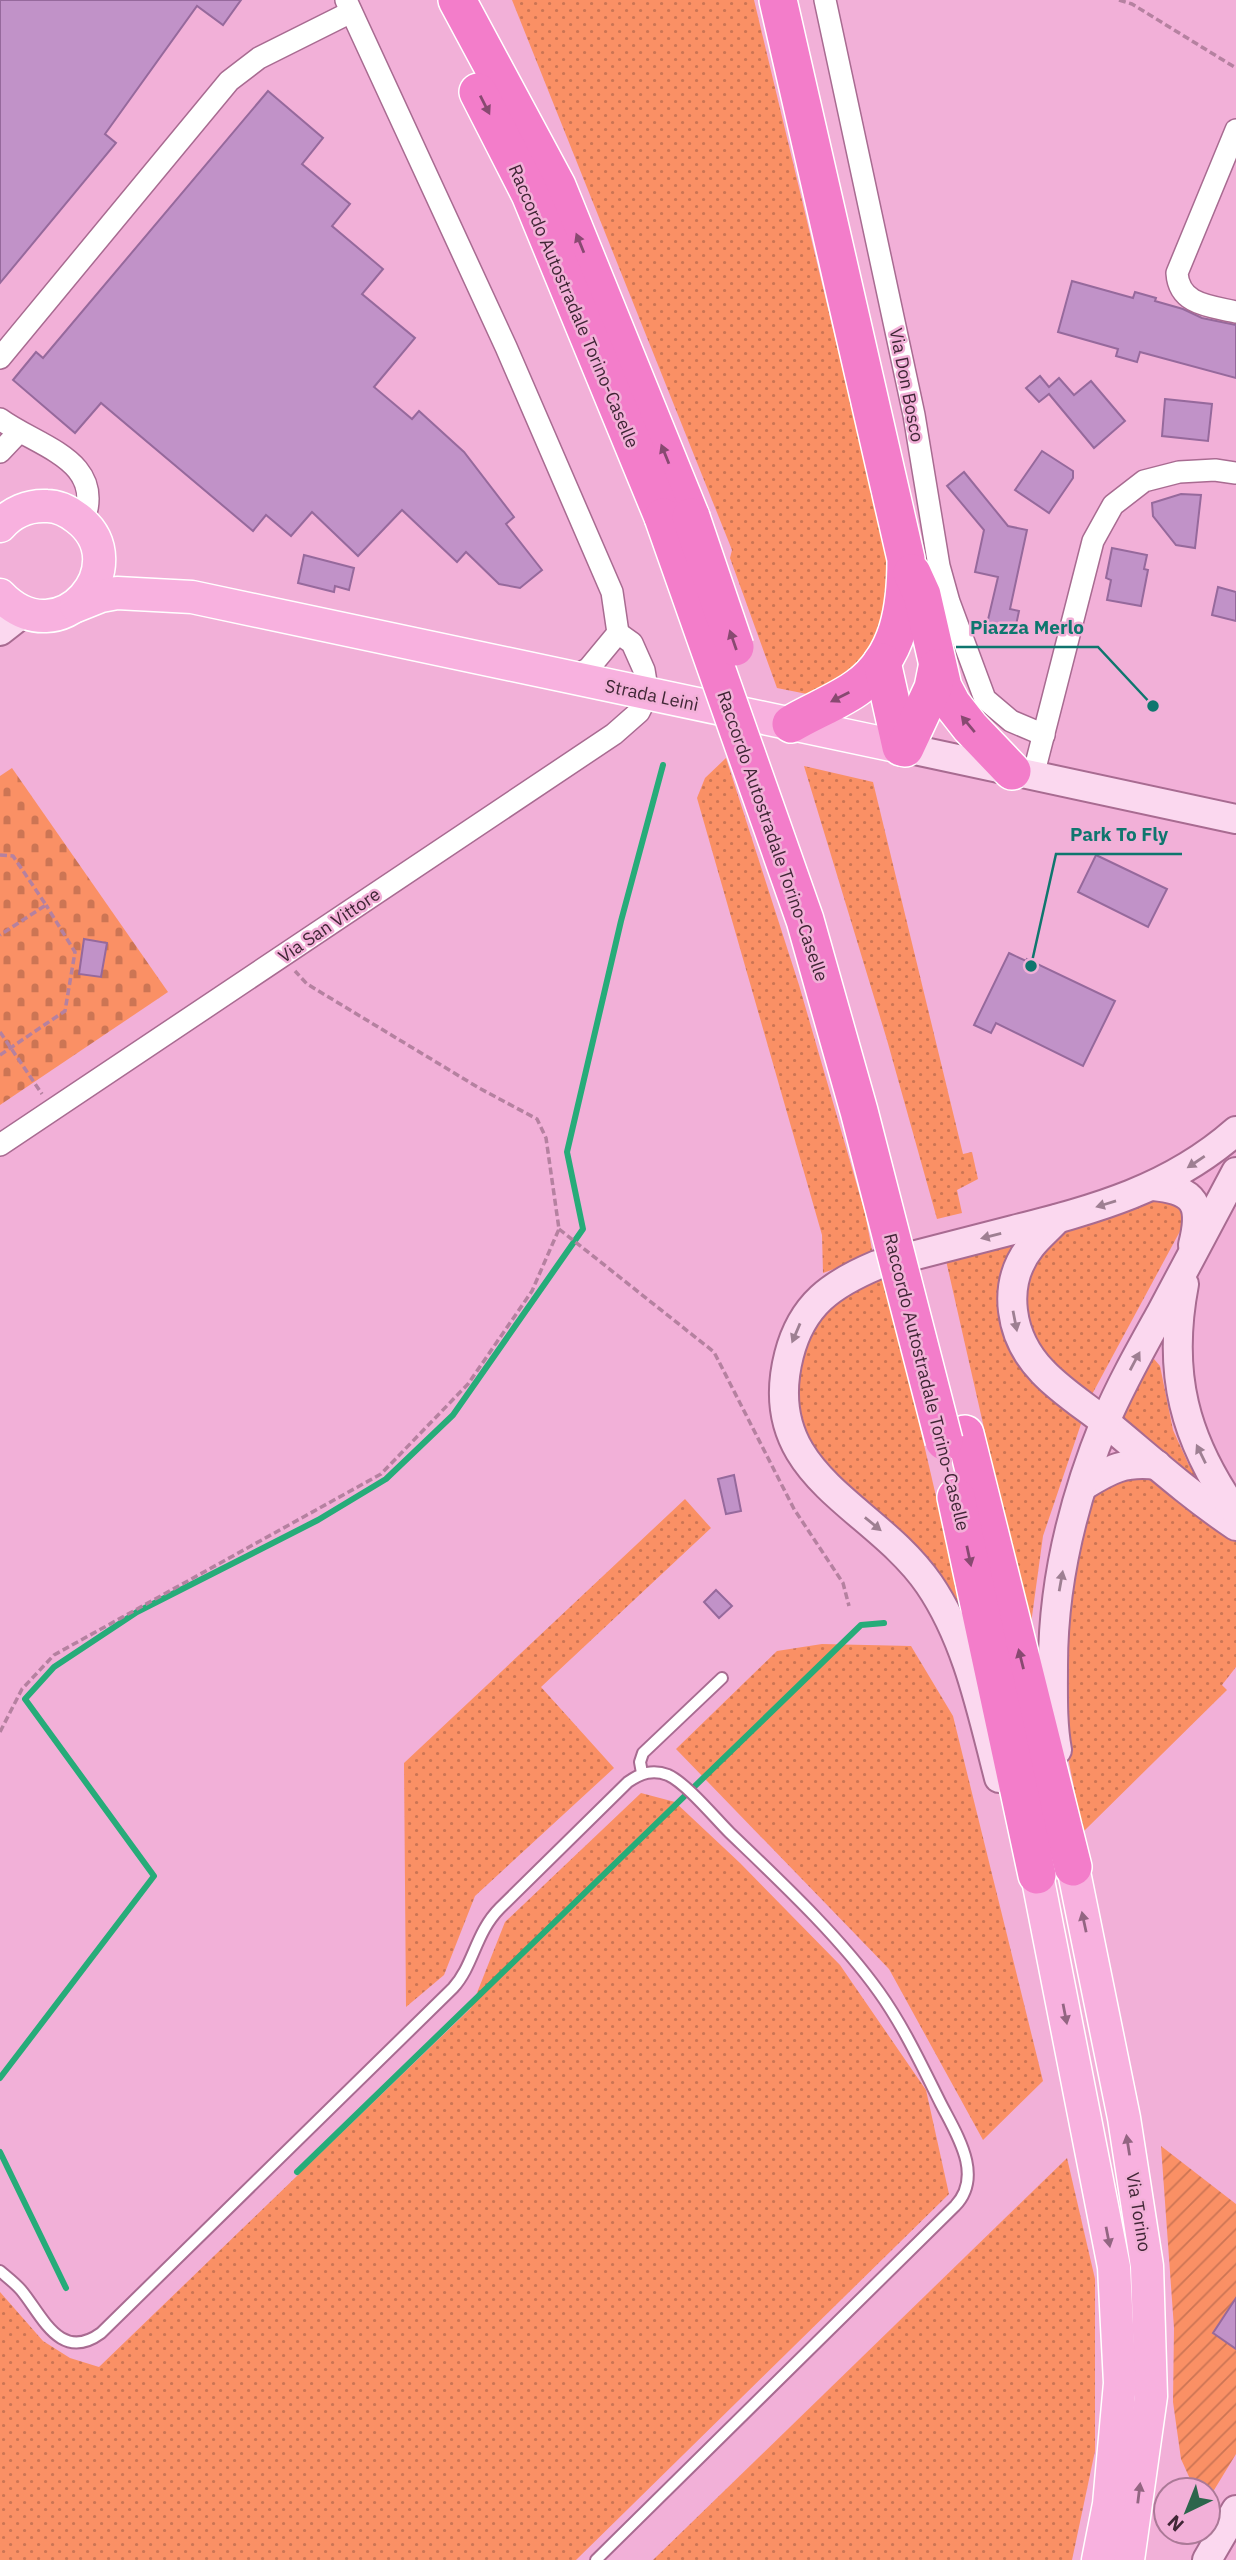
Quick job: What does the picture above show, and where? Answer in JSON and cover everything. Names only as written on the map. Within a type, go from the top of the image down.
[{"type":"highway","name":"Raccordo Autostradale Torino-Caselle","points":[[432,0],[530,194],[677,517]]},
{"type":"highway","name":"Raccordo Autostradale Torino-Caselle","points":[[457,0],[557,186],[677,517],[825,911],[955,1438],[1073,1867]]},
{"type":"highway","points":[[475,0],[514,107]]},
{"type":"highway","points":[[778,0],[906,559],[922,595],[937,668],[952,704],[1022,774]]},
{"type":"highway","points":[[791,724],[858,687],[882,662],[893,644],[903,615],[906,559]]},
{"type":"highway","points":[[882,662],[903,748]]},
{"type":"highway","points":[[903,748],[933,688],[937,668]]},
{"type":"highway","name":"Raccordo Autostradale Torino-Caselle","points":[[955,1438],[1037,1875]]},
{"type":"main road","name":"Strada Leinì","points":[[5,517],[31,507],[50,506],[68,511],[111,564],[192,597]]},
{"type":"main road","points":[[76,606],[88,595],[99,565],[90,536]]},
{"type":"main road","name":"Strada Leinì","points":[[8,613],[50,616],[117,593],[192,597],[1236,819]]},
{"type":"main road","points":[[1037,1875],[1005,1800],[963,1653],[930,1585],[885,1534],[828,1488],[809,1468],[796,1447],[786,1420],[784,1394],[792,1340],[802,1320],[817,1301],[832,1287],[850,1277],[877,1265],[1057,1219],[1119,1200],[1184,1170],[1236,1131]]},
{"type":"main road","points":[[1073,1867],[1068,1801],[1056,1741],[1053,1642],[1057,1599],[1066,1553],[1083,1486],[1105,1422],[1128,1373],[1236,1172]]},
{"type":"main road","points":[[1153,1186],[1174,1188],[1187,1195],[1198,1216],[1181,1299],[1177,1341],[1180,1393],[1190,1431],[1206,1465],[1236,1513]]},
{"type":"main road","points":[[1057,1219],[1030,1247],[1017,1272],[1012,1296],[1013,1318],[1018,1337],[1028,1356],[1044,1373],[1209,1508],[1236,1526]]},
{"type":"main road","points":[[1083,1486],[1130,1463],[1157,1465]]},
{"type":"main road","name":"Via Torino","points":[[1073,1867],[1124,2118],[1147,2266],[1151,2396],[1128,2560]]},
{"type":"main road","name":"Via Torino","points":[[1037,1875],[1114,2267],[1120,2383],[1109,2504],[1098,2560]]},
{"type":"main road","points":[[1207,2560],[1233,2517]]},
{"type":"street","name":"Via Don Bosco","points":[[825,0],[914,415],[939,566],[949,602],[985,699],[1012,721],[1044,735]]},
{"type":"street","points":[[0,358],[229,81],[259,58],[349,6],[506,347],[603,570],[612,592],[618,633],[632,643],[644,670],[648,694]]},
{"type":"street","points":[[1236,130],[1177,273],[1181,290],[1188,298],[1236,312]]},
{"type":"street","points":[[0,419],[18,433],[65,458],[82,472],[89,486],[90,536]]},
{"type":"street","points":[[0,452],[18,433]]},
{"type":"street","points":[[1022,774],[1044,735],[1093,541],[1112,505],[1144,481],[1180,471],[1215,470],[1236,473]]},
{"type":"street","points":[[572,678],[589,668],[618,633]]},
{"type":"street","name":"Via San Vittore","points":[[0,1145],[614,734],[639,712],[648,694]]},
{"type":"lane","points":[[642,1773],[640,1762],[643,1754],[722,1678]]},
{"type":"lane","points":[[0,2271],[20,2289],[44,2325],[58,2336],[65,2340],[82,2342],[101,2333],[453,1988],[462,1976],[481,1931],[495,1913],[613,1796],[642,1773],[657,1772],[678,1782],[839,1944],[881,1994],[918,2058],[961,2145],[968,2169],[968,2183],[965,2194],[956,2206],[596,2560]]},
{"type":"path","points":[[1119,0],[1132,4],[1236,68]]},
{"type":"path","points":[[0,855],[13,856],[75,952],[65,1012],[0,1055]]},
{"type":"path","points":[[0,934],[46,905]]},
{"type":"path","points":[[0,1732],[22,1689],[54,1655],[381,1474],[468,1384],[532,1291],[559,1228],[546,1138],[537,1119],[479,1088],[307,984],[282,957]]},
{"type":"path","points":[[0,1032],[53,1110]]},
{"type":"path","points":[[559,1228],[714,1352],[794,1508],[843,1583],[849,1606]]},
{"type":"green space","points":[[512,0],[754,0],[888,559],[895,603],[876,660],[817,696],[777,688],[730,558],[732,550]]},
{"type":"green space","points":[[726,758],[799,985],[865,1213],[873,1255],[823,1273],[822,1235],[697,798],[705,778]]},
{"type":"green space","points":[[804,766],[873,782],[963,1154],[972,1152],[978,1179],[957,1190],[962,1213],[937,1219],[887,1040]]},
{"type":"green space","points":[[12,768],[168,992],[0,1105],[0,776]]},
{"type":"green space","points":[[1158,1195],[1185,1210],[1185,1222],[1090,1398],[1023,1335],[1024,1272],[1061,1228]]},
{"type":"green space","points":[[1025,1236],[1002,1303],[1083,1418],[1043,1536],[1030,1631],[945,1256]]},
{"type":"green space","points":[[884,1272],[958,1591],[958,1608],[837,1480],[805,1440],[795,1403],[797,1358],[815,1319],[841,1292]]},
{"type":"green space","points":[[1154,1359],[1160,1366],[1173,1430],[1188,1463],[1207,1493],[1120,1424],[1151,1360]]},
{"type":"green space","points":[[1144,1471],[1236,1541],[1236,1667],[1222,1685],[1227,1690],[1083,1832],[1065,1743],[1061,1631],[1093,1490]]},
{"type":"green space","points":[[685,1499],[711,1528],[541,1687],[614,1768],[475,1896],[444,1975],[406,2007],[404,1763]]},
{"type":"green space","points":[[822,1644],[911,1646],[953,1716],[1043,2081],[983,2140],[889,1969],[676,1749],[777,1651]]},
{"type":"green space","points":[[641,1793],[675,1802],[740,1863],[840,1965],[926,2090],[949,2194],[576,2560],[0,2560],[0,2292],[43,2341],[70,2358],[99,2367],[471,2008],[505,1922]]},
{"type":"green space","points":[[1161,2146],[1236,2204],[1236,2454],[1222,2477],[1189,2476],[1181,2459],[1173,2402],[1174,2328]]},
{"type":"green space","points":[[1067,2158],[1095,2279],[1095,2451],[1072,2560],[653,2560]]},
{"type":"building","points":[[0,0],[241,0],[223,25],[197,6],[105,134],[116,143],[0,283]]},
{"type":"building","points":[[268,91],[323,138],[302,164],[350,204],[332,226],[383,269],[362,294],[415,338],[374,387],[412,419],[419,411],[464,452],[514,517],[506,524],[542,570],[520,588],[499,584],[466,552],[457,562],[402,510],[358,556],[312,512],[291,536],[266,515],[253,531],[101,403],[75,433],[13,380],[36,352],[43,358]]},
{"type":"building","points":[[1072,281],[1133,298],[1135,292],[1202,318],[1236,325],[1236,378],[1140,352],[1137,362],[1116,356],[1118,349],[1058,332]]},
{"type":"building","points":[[1040,376],[1049,387],[1059,378],[1074,395],[1091,381],[1125,421],[1094,448],[1049,394],[1039,402],[1026,388]]},
{"type":"building","points":[[1165,399],[1212,404],[1208,441],[1162,436]]},
{"type":"building","points":[[1042,451],[1073,471],[1073,478],[1049,513],[1015,490]]},
{"type":"building","points":[[964,472],[1008,526],[1027,530],[1010,609],[1019,611],[1015,630],[987,624],[998,577],[975,572],[984,530],[947,486]]},
{"type":"building","points":[[1181,494],[1201,495],[1195,548],[1176,545],[1153,516],[1152,503]]},
{"type":"building","points":[[1112,548],[1147,555],[1144,569],[1148,570],[1141,606],[1107,600],[1111,580],[1106,578]]},
{"type":"building","points":[[304,555],[354,568],[349,590],[335,586],[334,592],[298,583]]},
{"type":"building","points":[[1218,587],[1236,592],[1236,621],[1212,615]]},
{"type":"building","points":[[1096,855],[1167,889],[1148,927],[1078,892]]},
{"type":"building","points":[[84,939],[107,943],[101,977],[79,974]]},
{"type":"building","points":[[1009,953],[1115,1001],[1083,1066],[996,1023],[991,1033],[974,1025]]},
{"type":"building","points":[[734,1475],[741,1511],[726,1514],[718,1479]]},
{"type":"building","points":[[716,1590],[732,1606],[719,1618],[704,1602]]},
{"type":"building","points":[[1236,2298],[1236,2349],[1213,2333]]},
{"type":"waterway","points":[[0,2078],[154,1876],[25,1699],[54,1667],[137,1612],[318,1520],[386,1479],[453,1415],[583,1229],[567,1152],[621,921],[663,765]]},
{"type":"waterway","points":[[297,2172],[861,1625],[884,1623]]},
{"type":"waterway","points":[[0,2152],[66,2288]]},
{"type":"place","name":"Piazza Merlo","points":[[1153,706]]},
{"type":"place","name":"Park To Fly","points":[[1031,966]]}]
